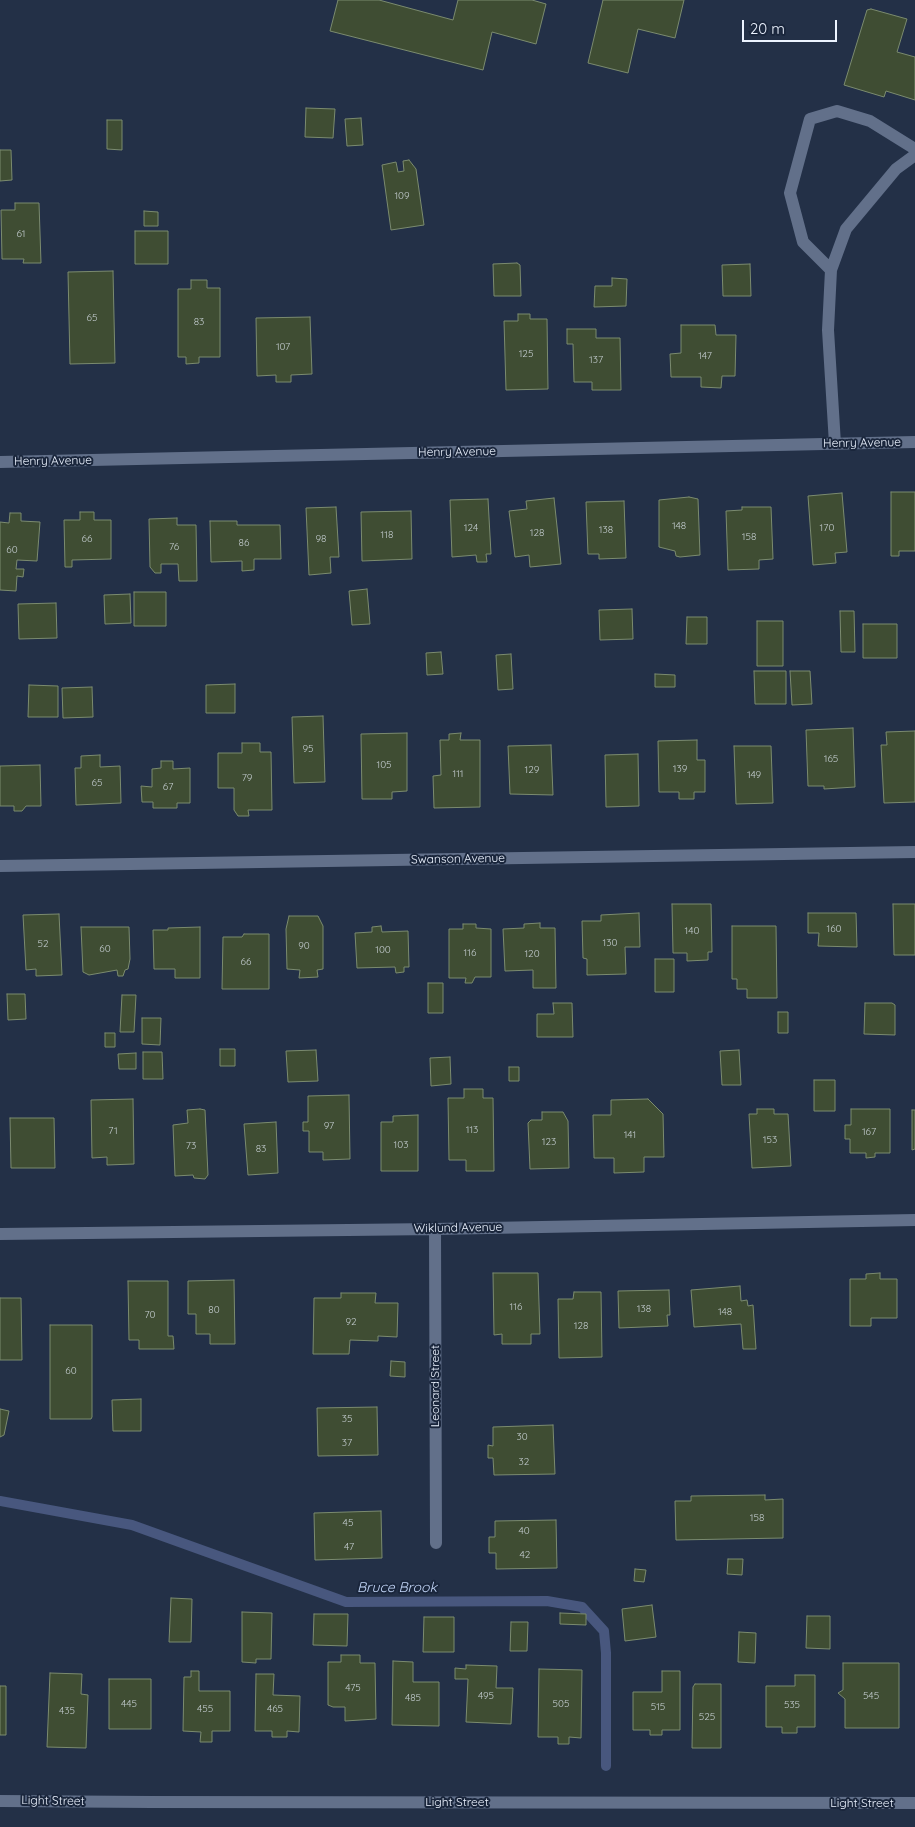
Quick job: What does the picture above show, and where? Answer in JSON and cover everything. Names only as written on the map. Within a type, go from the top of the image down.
[{"type":"street","points":[[831,270],[803,242],[790,193],[810,119],[837,111],[870,121],[915,149]]},
{"type":"street","points":[[835,444],[828,330],[831,270],[846,228],[896,169],[915,156]]},
{"type":"street","name":"Henry Avenue","points":[[0,462],[915,442]]},
{"type":"street","name":"Swanson Avenue","points":[[0,866],[915,852]]},
{"type":"street","name":"Wiklund Avenue","points":[[0,1234],[434,1229],[915,1220]]},
{"type":"street","name":"Leonard Street","points":[[434,1229],[436,1543]]},
{"type":"street","name":"Light Street","points":[[0,1800],[152,1802],[915,1803]]},
{"type":"building","points":[[338,0],[379,0],[453,20],[458,0],[532,0],[546,4],[536,44],[492,32],[483,70],[330,31]]},
{"type":"building","points":[[603,0],[684,0],[675,38],[638,29],[628,73],[588,63]]},
{"type":"building","points":[[871,9],[907,19],[897,52],[915,57],[915,100],[886,91],[884,97],[844,85],[867,10]]},
{"type":"building","points":[[306,108],[335,109],[333,138],[305,137]]},
{"type":"building","points":[[361,118],[363,145],[347,146],[345,119]]},
{"type":"building","points":[[107,120],[122,120],[122,150],[107,149]]},
{"type":"building","points":[[0,150],[11,150],[12,180],[0,181]]},
{"type":"building","points":[[409,160],[416,169],[424,225],[391,230],[382,165],[396,162],[398,172],[404,171],[403,161]]},
{"type":"building","points":[[15,203],[39,203],[41,263],[23,263],[24,259],[2,259],[1,210],[15,210]]},
{"type":"building","points":[[144,211],[158,212],[158,226],[144,226]]},
{"type":"building","points":[[135,231],[168,231],[168,264],[135,264]]},
{"type":"building","points":[[517,263],[520,265],[521,296],[494,296],[493,264]]},
{"type":"building","points":[[750,264],[751,296],[723,296],[722,265]]},
{"type":"building","points":[[113,271],[115,363],[70,364],[68,272]]},
{"type":"building","points":[[612,278],[627,279],[626,306],[594,307],[595,286],[612,286]]},
{"type":"building","points":[[191,280],[207,280],[207,288],[220,288],[220,357],[199,357],[199,363],[186,364],[186,357],[178,357],[178,289],[191,289]]},
{"type":"building","points":[[518,314],[530,314],[530,319],[547,319],[548,389],[506,390],[504,321],[518,321]]},
{"type":"building","points":[[310,317],[312,374],[291,375],[291,382],[276,382],[276,375],[257,376],[256,318]]},
{"type":"building","points":[[681,325],[715,325],[716,335],[736,335],[735,376],[722,376],[721,388],[701,387],[701,377],[671,377],[670,354],[681,353]]},
{"type":"building","points":[[567,329],[596,329],[596,338],[620,338],[621,390],[592,390],[592,382],[574,382],[573,344],[567,344]]},
{"type":"building","points":[[891,492],[915,492],[915,551],[899,551],[899,556],[891,556]]},
{"type":"building","points":[[842,493],[847,552],[835,553],[836,563],[813,565],[808,496]]},
{"type":"building","points":[[689,497],[698,499],[700,555],[680,557],[676,556],[675,551],[659,547],[659,500]]},
{"type":"building","points":[[554,498],[561,564],[530,567],[529,555],[515,557],[509,511],[527,509],[526,501]]},
{"type":"building","points":[[488,499],[491,554],[486,554],[487,562],[477,562],[476,555],[452,557],[450,500]]},
{"type":"building","points":[[624,501],[626,558],[599,559],[599,554],[588,554],[586,502]]},
{"type":"building","points":[[336,507],[339,557],[330,557],[331,573],[309,575],[306,508]]},
{"type":"building","points":[[742,507],[771,507],[773,559],[759,560],[759,569],[728,570],[726,511],[742,510]]},
{"type":"building","points":[[411,511],[412,559],[362,561],[361,512]]},
{"type":"building","points":[[80,512],[94,512],[94,520],[111,520],[111,559],[72,560],[72,567],[65,567],[64,520],[80,520]]},
{"type":"building","points":[[10,513],[21,513],[21,521],[40,522],[37,561],[17,560],[16,569],[24,569],[23,577],[17,576],[16,591],[0,590],[0,522],[9,523]]},
{"type":"building","points":[[177,518],[177,525],[196,525],[197,581],[179,581],[178,564],[161,564],[161,573],[155,573],[150,567],[149,519]]},
{"type":"building","points":[[210,521],[237,521],[237,525],[280,525],[281,559],[254,559],[254,570],[242,571],[242,561],[211,562]]},
{"type":"building","points":[[367,589],[370,624],[352,625],[349,591]]},
{"type":"building","points":[[134,592],[166,592],[166,626],[134,626]]},
{"type":"building","points":[[130,594],[131,623],[105,624],[104,595]]},
{"type":"building","points":[[56,603],[57,638],[19,639],[18,604]]},
{"type":"building","points":[[632,609],[633,639],[600,640],[599,610]]},
{"type":"building","points":[[840,611],[854,611],[855,652],[841,652]]},
{"type":"building","points":[[687,617],[707,617],[707,644],[686,644]]},
{"type":"building","points":[[757,621],[783,621],[783,666],[757,666]]},
{"type":"building","points":[[863,624],[897,624],[897,658],[863,658]]},
{"type":"building","points":[[441,652],[443,674],[427,675],[426,653]]},
{"type":"building","points":[[511,654],[513,689],[498,690],[496,655]]},
{"type":"building","points":[[754,671],[786,671],[786,704],[755,704]]},
{"type":"building","points":[[790,671],[810,671],[812,704],[792,705]]},
{"type":"building","points":[[655,674],[675,675],[675,687],[655,687]]},
{"type":"building","points":[[235,684],[235,713],[206,713],[206,685]]},
{"type":"building","points":[[29,685],[58,686],[58,717],[28,717]]},
{"type":"building","points":[[92,687],[93,717],[63,718],[62,688]]},
{"type":"building","points":[[323,716],[325,782],[294,783],[292,717]]},
{"type":"building","points":[[853,728],[855,787],[824,789],[824,786],[808,786],[806,730]]},
{"type":"building","points":[[915,731],[915,802],[884,803],[881,745],[887,745],[886,732]]},
{"type":"building","points":[[407,733],[407,791],[392,792],[392,799],[362,799],[361,734]]},
{"type":"building","points":[[461,733],[460,740],[480,740],[480,807],[434,808],[433,776],[441,775],[440,740],[449,740],[449,734]]},
{"type":"building","points":[[697,740],[697,760],[705,760],[705,792],[694,792],[694,799],[679,799],[679,792],[659,792],[658,741]]},
{"type":"building","points":[[242,743],[260,743],[260,752],[271,752],[272,810],[248,810],[249,816],[238,816],[234,810],[234,788],[218,788],[218,753],[242,753]]},
{"type":"building","points":[[551,745],[553,795],[510,794],[508,746]]},
{"type":"building","points":[[734,746],[771,746],[773,803],[736,804]]},
{"type":"building","points":[[638,754],[639,806],[606,807],[605,755]]},
{"type":"building","points":[[100,755],[100,767],[120,766],[121,803],[76,805],[75,768],[81,768],[81,756]]},
{"type":"building","points":[[161,761],[173,761],[173,769],[190,768],[190,803],[177,803],[177,808],[153,808],[153,802],[142,802],[141,786],[152,787],[152,769],[161,768]]},
{"type":"building","points":[[40,765],[41,806],[26,806],[22,811],[14,811],[14,806],[0,806],[0,766]]},
{"type":"building","points":[[672,904],[711,904],[712,952],[708,952],[708,960],[687,961],[687,953],[673,953]]},
{"type":"building","points":[[893,904],[915,904],[915,955],[894,955]]},
{"type":"building","points":[[639,913],[640,947],[625,947],[626,974],[587,975],[587,959],[583,958],[582,921],[601,921],[601,915]]},
{"type":"building","points":[[808,913],[856,913],[857,947],[818,946],[819,933],[808,933]]},
{"type":"building","points":[[59,914],[62,975],[36,976],[36,969],[26,970],[23,915]]},
{"type":"building","points":[[289,916],[318,916],[323,926],[323,969],[317,970],[318,977],[299,978],[300,970],[287,969],[286,929]]},
{"type":"building","points":[[540,923],[540,928],[555,928],[556,988],[533,988],[533,970],[505,971],[503,929],[524,928],[524,924]]},
{"type":"building","points":[[463,924],[476,924],[476,928],[491,929],[491,977],[475,977],[472,983],[465,983],[466,978],[449,978],[449,929],[463,929]]},
{"type":"building","points":[[381,926],[382,932],[408,931],[409,967],[404,967],[404,972],[396,973],[395,967],[357,968],[355,933],[372,932],[372,927]]},
{"type":"building","points":[[732,926],[776,926],[777,998],[747,998],[747,989],[737,989],[737,979],[732,979]]},
{"type":"building","points":[[81,927],[129,927],[130,959],[128,969],[125,970],[123,976],[118,976],[117,970],[89,975],[83,972]]},
{"type":"building","points":[[200,927],[200,978],[175,978],[175,969],[154,969],[153,930]]},
{"type":"building","points":[[244,934],[269,934],[269,989],[222,989],[223,937],[242,937]]},
{"type":"building","points":[[655,959],[674,959],[674,992],[655,992]]},
{"type":"building","points":[[428,983],[443,983],[443,1013],[428,1013]]},
{"type":"building","points":[[7,994],[25,994],[26,1019],[8,1020]]},
{"type":"building","points":[[122,995],[136,995],[134,1032],[120,1032]]},
{"type":"building","points":[[553,1003],[572,1003],[573,1037],[537,1037],[537,1014],[554,1014]]},
{"type":"building","points":[[865,1003],[892,1003],[895,1005],[895,1035],[864,1034]]},
{"type":"building","points":[[778,1012],[788,1012],[788,1033],[778,1033]]},
{"type":"building","points":[[142,1018],[161,1018],[160,1045],[142,1044]]},
{"type":"building","points":[[105,1033],[115,1033],[115,1047],[105,1047]]},
{"type":"building","points":[[220,1049],[235,1049],[235,1066],[220,1066]]},
{"type":"building","points":[[316,1050],[318,1081],[288,1082],[286,1051]]},
{"type":"building","points":[[739,1050],[741,1085],[722,1085],[720,1051]]},
{"type":"building","points":[[143,1052],[162,1052],[163,1079],[143,1079]]},
{"type":"building","points":[[136,1053],[136,1069],[119,1069],[118,1054]]},
{"type":"building","points":[[450,1057],[451,1084],[431,1086],[430,1058]]},
{"type":"building","points":[[509,1067],[519,1067],[519,1081],[509,1081]]},
{"type":"building","points":[[814,1080],[835,1080],[835,1111],[814,1111]]},
{"type":"building","points":[[464,1089],[483,1089],[483,1098],[493,1098],[494,1171],[466,1171],[466,1160],[449,1160],[448,1098],[464,1098]]},
{"type":"building","points":[[349,1095],[350,1159],[323,1160],[323,1152],[309,1152],[309,1131],[303,1131],[303,1122],[308,1122],[308,1096]]},
{"type":"building","points":[[133,1099],[134,1164],[107,1165],[107,1157],[92,1158],[91,1100]]},
{"type":"building","points":[[648,1099],[663,1114],[664,1157],[644,1157],[644,1172],[614,1173],[614,1158],[594,1158],[593,1115],[611,1115],[611,1100]]},
{"type":"building","points":[[757,1109],[774,1109],[774,1114],[788,1114],[791,1166],[752,1168],[749,1114],[757,1114]]},
{"type":"building","points":[[851,1109],[890,1109],[890,1153],[875,1153],[875,1157],[866,1158],[866,1153],[850,1153],[850,1139],[845,1139],[845,1125],[851,1125]]},
{"type":"building","points":[[187,1110],[205,1110],[208,1175],[205,1179],[194,1178],[193,1175],[175,1176],[173,1125],[188,1123]]},
{"type":"building","points":[[912,1110],[915,1110],[915,1149],[912,1150]]},
{"type":"building","points":[[542,1112],[563,1112],[568,1121],[569,1168],[530,1169],[528,1123],[531,1120],[542,1120]]},
{"type":"building","points":[[418,1115],[418,1171],[381,1171],[381,1122],[393,1122],[393,1116]]},
{"type":"building","points":[[10,1118],[54,1118],[55,1168],[11,1168]]},
{"type":"building","points":[[276,1122],[278,1173],[248,1175],[244,1124]]},
{"type":"building","points":[[493,1273],[538,1273],[540,1334],[531,1334],[531,1344],[502,1344],[502,1334],[494,1335]]},
{"type":"building","points":[[880,1273],[880,1279],[897,1279],[897,1318],[871,1318],[871,1326],[850,1326],[850,1279],[866,1279],[866,1274]]},
{"type":"building","points":[[234,1280],[235,1344],[210,1344],[210,1334],[196,1334],[196,1314],[188,1314],[188,1281]]},
{"type":"building","points":[[128,1281],[168,1281],[168,1336],[173,1336],[174,1349],[139,1349],[139,1340],[129,1340]]},
{"type":"building","points":[[740,1286],[741,1301],[747,1300],[748,1306],[753,1305],[756,1349],[743,1349],[741,1324],[694,1327],[691,1290]]},
{"type":"building","points":[[669,1290],[670,1315],[667,1315],[668,1326],[619,1328],[618,1291]]},
{"type":"building","points":[[574,1292],[601,1292],[602,1357],[559,1358],[558,1299],[573,1299]]},
{"type":"building","points":[[341,1293],[376,1293],[375,1303],[398,1303],[397,1337],[378,1336],[378,1341],[350,1340],[349,1354],[313,1354],[314,1298],[341,1298]]},
{"type":"building","points":[[0,1298],[21,1298],[22,1360],[0,1360]]},
{"type":"building","points":[[50,1325],[92,1325],[91,1419],[50,1419]]},
{"type":"building","points":[[391,1361],[405,1362],[405,1377],[390,1376]]},
{"type":"building","points":[[141,1399],[141,1431],[113,1431],[112,1400]]},
{"type":"building","points":[[377,1407],[378,1455],[318,1456],[317,1408]]},
{"type":"building","points":[[0,1409],[9,1411],[4,1435],[0,1437]]},
{"type":"building","points":[[553,1425],[555,1474],[494,1475],[493,1458],[488,1458],[488,1445],[493,1446],[493,1427]]},
{"type":"building","points":[[765,1495],[765,1500],[783,1499],[783,1538],[676,1540],[675,1501],[691,1501],[691,1496]]},
{"type":"building","points":[[381,1511],[382,1558],[315,1560],[314,1513]]},
{"type":"building","points":[[556,1520],[557,1568],[496,1569],[496,1553],[489,1553],[489,1537],[495,1537],[495,1521]]},
{"type":"building","points":[[728,1559],[743,1559],[742,1575],[727,1574]]},
{"type":"building","points":[[635,1569],[646,1570],[644,1582],[634,1581]]},
{"type":"building","points":[[171,1598],[192,1599],[191,1642],[169,1642]]},
{"type":"building","points":[[652,1605],[656,1637],[625,1641],[622,1609]]},
{"type":"building","points":[[242,1612],[272,1613],[271,1659],[256,1659],[256,1663],[242,1662]]},
{"type":"building","points":[[560,1613],[586,1614],[586,1625],[560,1624]]},
{"type":"building","points":[[314,1614],[348,1614],[347,1646],[313,1645]]},
{"type":"building","points":[[807,1616],[830,1616],[830,1649],[806,1648]]},
{"type":"building","points":[[424,1617],[454,1617],[454,1652],[423,1652]]},
{"type":"building","points":[[511,1622],[528,1622],[527,1651],[510,1651]]},
{"type":"building","points":[[739,1632],[756,1633],[755,1663],[738,1662]]},
{"type":"building","points":[[341,1655],[360,1655],[360,1663],[375,1663],[376,1719],[345,1721],[345,1707],[328,1705],[328,1662],[341,1662]]},
{"type":"building","points":[[393,1661],[413,1662],[413,1682],[439,1682],[439,1726],[392,1725]]},
{"type":"building","points":[[843,1663],[899,1663],[899,1728],[845,1728],[845,1699],[838,1693],[843,1690]]},
{"type":"building","points":[[466,1665],[497,1666],[496,1688],[513,1688],[511,1724],[466,1722],[468,1679],[455,1679],[455,1668],[466,1669]]},
{"type":"building","points":[[539,1669],[582,1670],[581,1738],[569,1737],[569,1744],[558,1744],[558,1737],[538,1737]]},
{"type":"building","points":[[191,1671],[199,1671],[199,1691],[230,1691],[230,1731],[212,1731],[212,1742],[200,1742],[201,1732],[183,1731],[184,1677],[191,1677]]},
{"type":"building","points":[[662,1671],[680,1671],[680,1730],[662,1730],[662,1735],[650,1735],[650,1730],[633,1730],[633,1692],[662,1692]]},
{"type":"building","points":[[50,1673],[82,1674],[81,1694],[88,1695],[86,1748],[47,1747]]},
{"type":"building","points":[[256,1674],[274,1674],[273,1695],[300,1696],[299,1732],[287,1731],[287,1737],[272,1737],[272,1731],[255,1731]]},
{"type":"building","points":[[795,1675],[815,1675],[815,1727],[797,1727],[797,1733],[782,1733],[782,1727],[766,1727],[766,1686],[795,1686]]},
{"type":"building","points":[[109,1679],[151,1679],[151,1729],[109,1729]]},
{"type":"building","points":[[695,1684],[721,1684],[721,1748],[692,1748],[693,1687]]},
{"type":"building","points":[[0,1686],[6,1686],[6,1735],[0,1735]]},
{"type":"waterway","name":"Bruce Brook","points":[[0,1501],[132,1525],[346,1602],[547,1601],[582,1607],[604,1631],[606,1653],[606,1766]]}]
